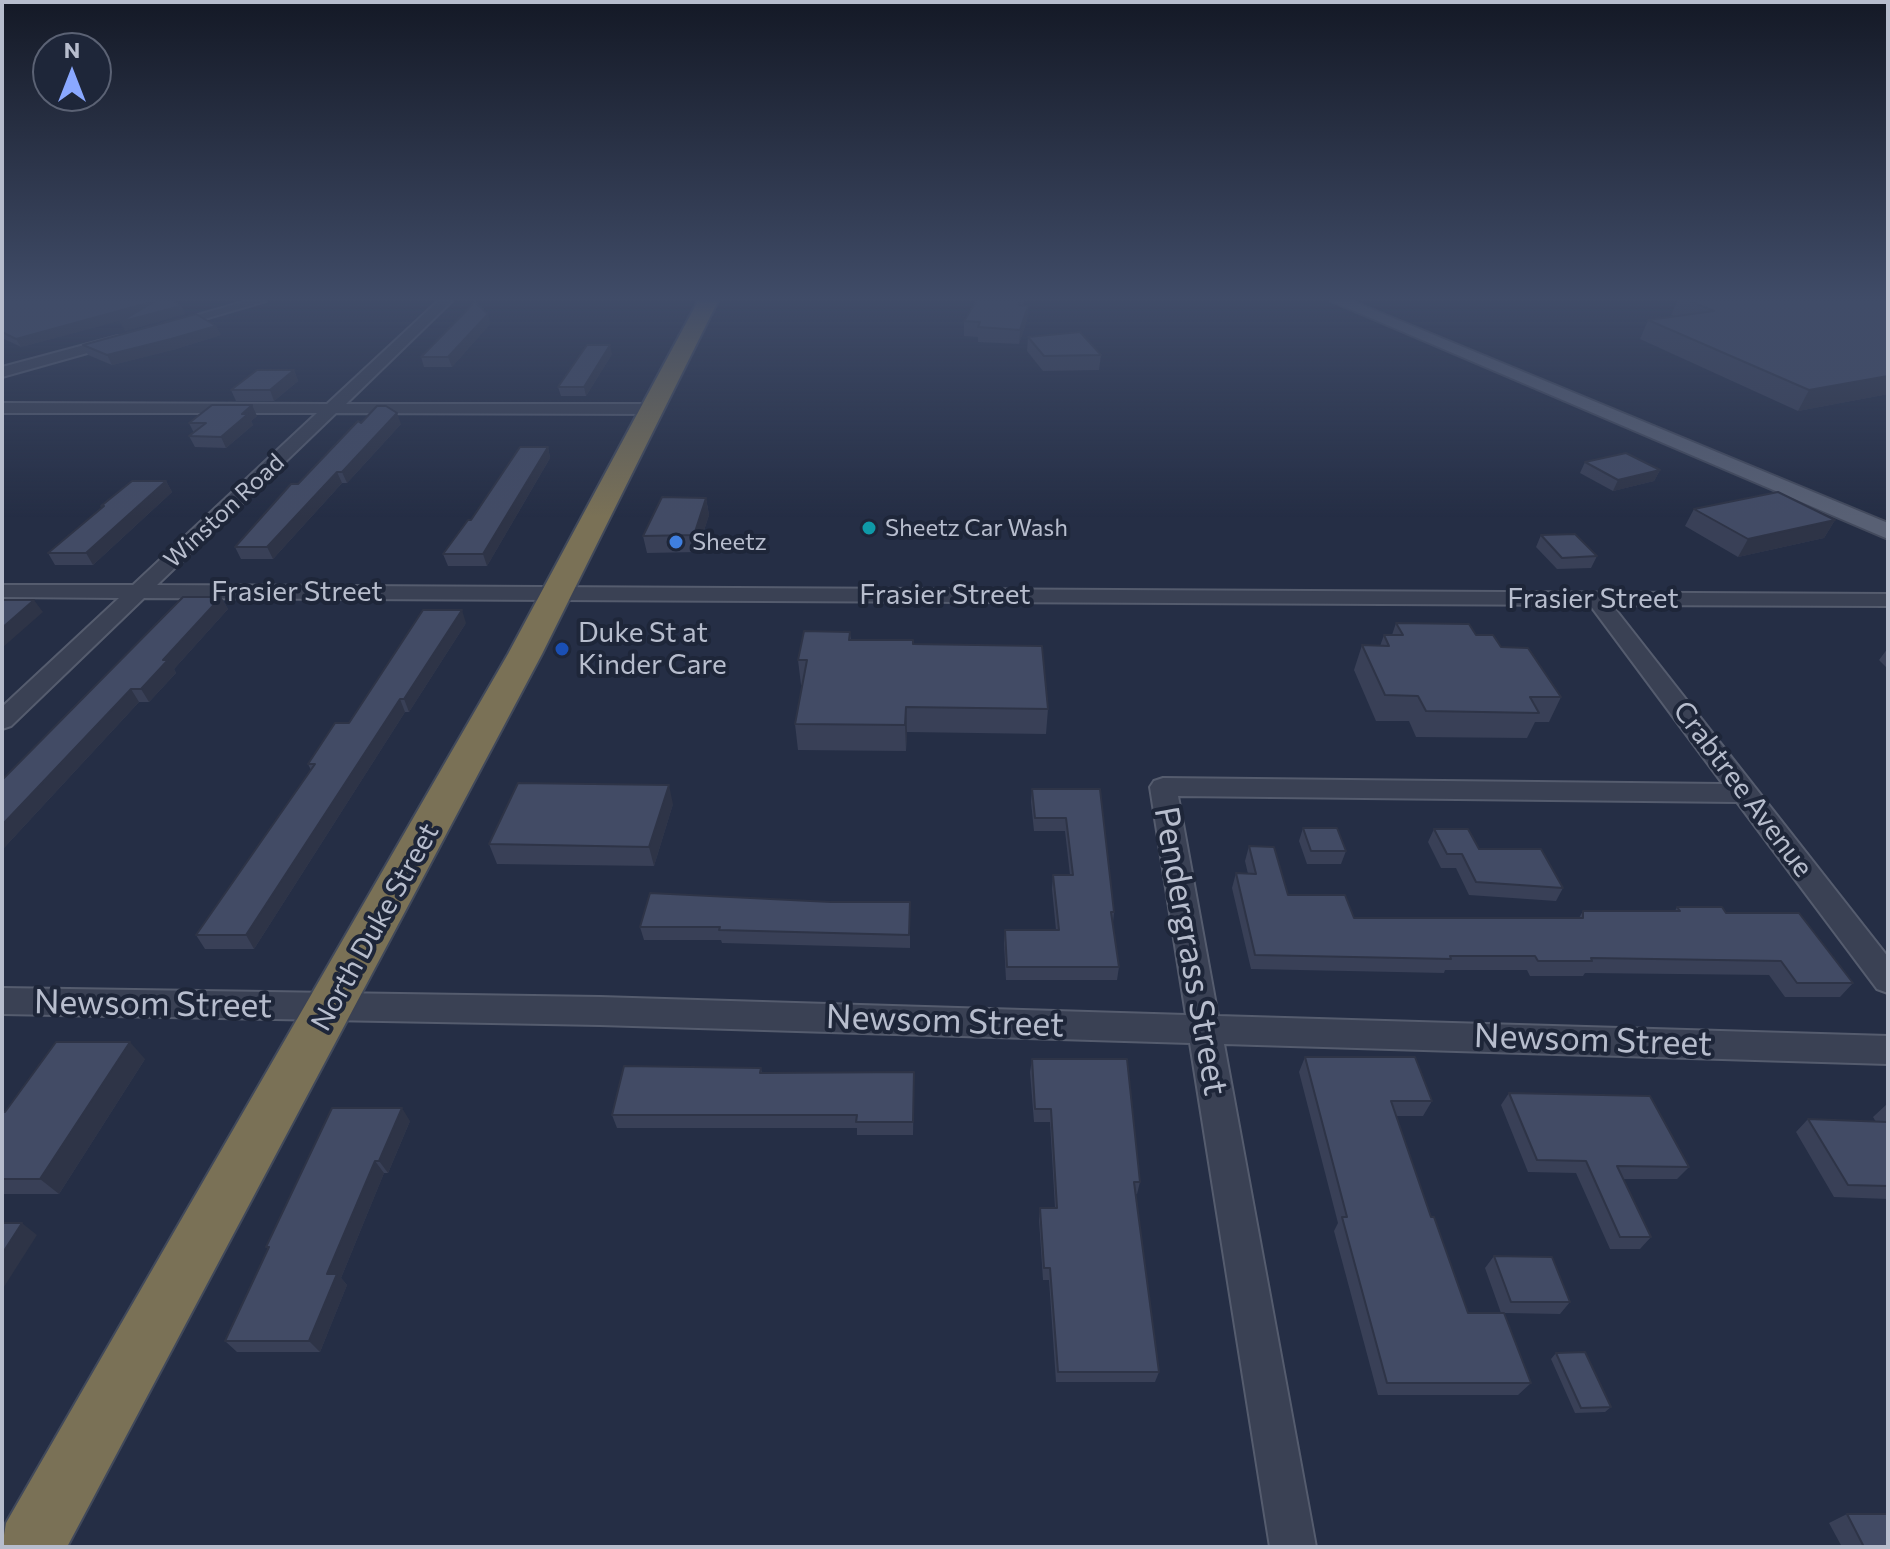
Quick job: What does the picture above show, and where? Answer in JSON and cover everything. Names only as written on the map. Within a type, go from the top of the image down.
[{"type":"highway","name":"North Duke Street","points":[[30,1547],[557,593],[671,373]]},
{"type":"main road","points":[[1511,373],[1888,532]]},
{"type":"street","name":"Winston Road","points":[[2,721],[368,373]]},
{"type":"street","points":[[2,408],[652,409]]},
{"type":"street","name":"Frasier Street","points":[[2,591],[1888,600]]},
{"type":"street","name":"Crabtree Avenue","points":[[1596,599],[1888,980]]},
{"type":"street","name":"Pendergrass Street","points":[[1293,1547],[1163,787],[1746,793]]},
{"type":"street","name":"Newsom Street","points":[[2,1001],[1203,1028],[1888,1050]]},
{"type":"building","points":[[253,373],[290,373],[270,390],[231,390]]},
{"type":"building","points":[[567,373],[592,373],[584,387],[558,387]]},
{"type":"building","points":[[1771,373],[1888,373],[1888,376],[1809,390]]},
{"type":"building","points":[[212,405],[252,405],[242,414],[248,414],[221,437],[189,436],[206,423],[189,423]]},
{"type":"building","points":[[377,406],[386,406],[397,413],[267,547],[235,547],[291,484],[298,484],[358,421],[361,423]]},
{"type":"building","points":[[520,447],[548,447],[483,554],[443,554],[471,520]]},
{"type":"building","points":[[1626,453],[1660,470],[1618,480],[1585,462]]},
{"type":"building","points":[[132,481],[166,481],[86,553],[48,553],[104,506],[101,506]]},
{"type":"building","points":[[1778,492],[1835,520],[1748,539],[1694,509]]},
{"type":"building","points":[[662,497],[706,498],[694,535],[643,536]]},
{"type":"building","points":[[1575,534],[1597,556],[1562,558],[1541,535]]},
{"type":"building","points":[[183,597],[221,597],[163,660],[168,660],[141,689],[131,689],[2,825],[2,780]]},
{"type":"building","points":[[2,600],[34,600],[2,628]]},
{"type":"building","points":[[423,610],[462,610],[246,935],[196,935],[315,764],[308,764],[335,723],[349,723]]},
{"type":"building","points":[[1396,623],[1469,624],[1476,635],[1493,635],[1501,647],[1528,648],[1561,697],[1530,697],[1539,713],[1426,711],[1418,696],[1385,695],[1362,645],[1389,646],[1384,635],[1403,635]]},
{"type":"building","points":[[804,631],[850,632],[849,640],[1042,646],[1048,709],[906,707],[905,725],[795,724],[807,660],[798,660]]},
{"type":"building","points":[[518,783],[669,785],[649,847],[489,844]]},
{"type":"building","points":[[1032,789],[1100,789],[1119,967],[1007,967],[1005,930],[1059,930],[1053,875],[1073,875],[1066,818],[1035,818]]},
{"type":"building","points":[[1303,828],[1337,828],[1346,851],[1311,851]]},
{"type":"building","points":[[1434,829],[1468,829],[1479,849],[1541,849],[1563,888],[1476,882],[1462,854],[1447,854]]},
{"type":"building","points":[[1249,846],[1274,847],[1288,895],[1345,895],[1354,918],[1583,918],[1583,911],[1680,911],[1677,907],[1722,907],[1726,913],[1799,913],[1853,983],[1797,983],[1781,961],[1591,958],[1592,961],[1538,961],[1535,956],[1450,956],[1451,959],[1255,955],[1236,873],[1256,874]]},
{"type":"building","points":[[650,893],[831,902],[910,902],[909,935],[640,927]]},
{"type":"building","points":[[56,1042],[130,1042],[40,1179],[2,1179],[2,1112]]},
{"type":"building","points":[[1305,1057],[1415,1057],[1432,1101],[1391,1101],[1431,1217],[1434,1217],[1468,1313],[1504,1313],[1531,1383],[1387,1383],[1342,1217],[1347,1217]]},
{"type":"building","points":[[1032,1059],[1127,1059],[1140,1182],[1134,1182],[1159,1372],[1058,1372],[1050,1268],[1044,1268],[1040,1208],[1057,1208],[1051,1109],[1035,1109]]},
{"type":"building","points":[[624,1066],[761,1068],[760,1073],[914,1072],[913,1122],[856,1122],[857,1115],[612,1115]]},
{"type":"building","points":[[1509,1093],[1650,1096],[1689,1167],[1617,1166],[1651,1237],[1620,1237],[1586,1161],[1537,1160]]},
{"type":"building","points":[[332,1108],[402,1108],[379,1161],[375,1161],[327,1274],[337,1274],[309,1341],[225,1341],[269,1247],[266,1247]]},
{"type":"building","points":[[1808,1119],[1888,1122],[1888,1186],[1848,1185]]},
{"type":"building","points":[[2,1223],[22,1223],[2,1254]]},
{"type":"building","points":[[1494,1256],[1552,1257],[1570,1302],[1511,1302]]},
{"type":"building","points":[[1585,1352],[1611,1407],[1581,1408],[1556,1353]]},
{"type":"building","points":[[1847,1514],[1888,1514],[1888,1547],[1864,1547]]},
{"type":"place","name":"Sheetz Car Wash","points":[[869,528]]},
{"type":"place","name":"Sheetz","points":[[676,542]]},
{"type":"place","name":"Duke St at Kinder Care","points":[[562,649]]}]
